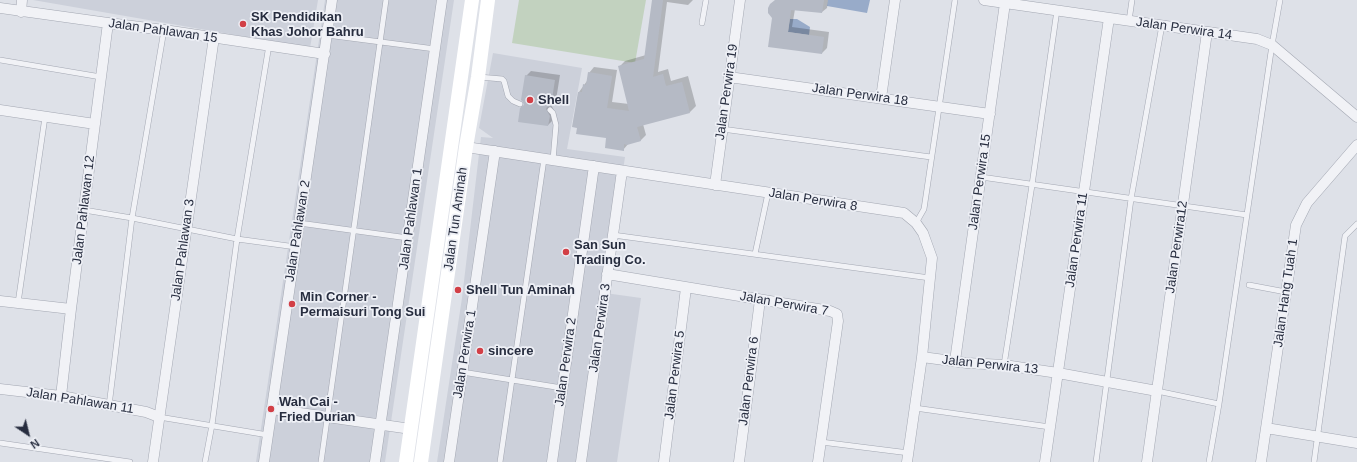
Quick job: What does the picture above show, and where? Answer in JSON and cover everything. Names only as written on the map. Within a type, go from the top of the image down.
[{"type":"main road","name":"Jalan Tun Aminah","points":[[406,462],[472,0]]},
{"type":"main road","name":"Jalan Tun Aminah","points":[[421,462],[488,0]]},
{"type":"street","points":[[21,12],[22,0]]},
{"type":"street","name":"Jalan Pahlawan 2","points":[[264,462],[332,0]]},
{"type":"street","name":"Jalan Pahlawan 1","points":[[375,462],[442,0]]},
{"type":"street","name":"Jalan Perwira 19","points":[[715,185],[740,0]]},
{"type":"street","points":[[881,98],[895,0]]},
{"type":"street","name":"Jalan Perwira 14","points":[[984,0],[1257,39],[1272,45],[1357,116]]},
{"type":"street","name":"Jalan Perwira 15","points":[[955,361],[1005,3]]},
{"type":"street","name":"Jalan Pahlawan 15","points":[[0,8],[214,37],[325,54]]},
{"type":"street","name":"Jalan Perwira 11","points":[[1045,462],[1109,18]]},
{"type":"street","name":"Jalan Pahlawan 12","points":[[61,396],[108,23]]},
{"type":"street","name":"Jalan Perwira12","points":[[1147,462],[1207,32]]},
{"type":"street","name":"Jalan Pahlawan 3","points":[[153,462],[214,37]]},
{"type":"street","name":"Jalan Perwira 18","points":[[730,77],[990,114]]},
{"type":"street","points":[[0,110],[95,124]]},
{"type":"street","name":"Jalan Hang Tuah 1","points":[[1261,462],[1296,225],[1307,203],[1357,145]]},
{"type":"street","name":"Jalan Perwira 8","points":[[466,147],[904,213],[923,233],[932,258],[922,357],[908,457]]},
{"type":"street","name":"Jalan Perwira 1","points":[[448,462],[495,151]]},
{"type":"street","name":"Jalan Perwira 2","points":[[552,462],[594,166]]},
{"type":"street","name":"Jalan Perwira 3","points":[[581,462],[622,171]]},
{"type":"street","name":"Jalan Perwira 7","points":[[607,274],[830,311],[837,314],[838,321],[818,462]]},
{"type":"street","name":"Jalan Perwira 5","points":[[664,462],[686,288]]},
{"type":"street","name":"Jalan Perwira 6","points":[[739,462],[760,300]]},
{"type":"street","points":[[0,301],[71,310]]},
{"type":"street","name":"Jalan Perwira 13","points":[[922,357],[1004,365],[1157,391]]},
{"type":"street","name":"Jalan Pahlawan 11","points":[[0,389],[61,396],[146,412],[159,417]]},
{"type":"street","points":[[272,409],[411,429]]},
{"type":"street","points":[[1266,428],[1357,444]]},
{"type":"lane","points":[[321,462],[386,0]]},
{"type":"lane","points":[[702,23],[706,0]]},
{"type":"lane","points":[[916,224],[924,208],[955,0]]},
{"type":"lane","points":[[1129,21],[1132,0]]},
{"type":"lane","points":[[1209,462],[1280,0]]},
{"type":"lane","points":[[1004,365],[1057,10]]},
{"type":"lane","points":[[1096,462],[1131,199],[1162,26]]},
{"type":"lane","points":[[109,406],[132,218],[164,30]]},
{"type":"lane","points":[[327,35],[435,49]]},
{"type":"lane","points":[[205,462],[212,425],[237,239],[269,45]]},
{"type":"lane","points":[[0,60],[101,77]]},
{"type":"lane","points":[[478,77],[502,79],[504,81],[508,96],[513,101],[520,104]]},
{"type":"lane","points":[[500,462],[512,380],[556,125],[554,113],[550,110]]},
{"type":"lane","points":[[18,303],[45,117]]},
{"type":"lane","points":[[722,129],[931,157]]},
{"type":"lane","points":[[981,177],[1247,215]]},
{"type":"lane","points":[[755,254],[768,193]]},
{"type":"lane","points":[[84,210],[237,239],[296,247]]},
{"type":"lane","points":[[299,223],[408,238]]},
{"type":"lane","points":[[1314,462],[1319,437],[1345,236],[1357,224]]},
{"type":"lane","points":[[613,235],[930,278]]},
{"type":"lane","points":[[1249,285],[1286,292]]},
{"type":"lane","points":[[462,372],[562,388]]},
{"type":"lane","points":[[1157,391],[1219,404]]},
{"type":"lane","points":[[915,408],[1050,427]]},
{"type":"lane","points":[[159,417],[268,434]]},
{"type":"lane","points":[[821,442],[908,457]]},
{"type":"lane","points":[[0,443],[130,462]]},
{"type":"shaded area","name":"SK Pendidikan Khas Johor Bahru","points":[[33,0],[318,0],[310,48]]},
{"type":"shaded area","points":[[325,0],[454,0],[385,462],[256,462]]},
{"type":"shaded area","points":[[493,53],[582,68],[567,149],[625,157],[605,293],[641,298],[617,462],[437,462],[462,298],[481,137],[493,138],[479,128]]},
{"type":"green space","points":[[519,0],[646,0],[635,63],[512,43]]},
{"type":"water","points":[[828,0],[870,0],[867,13],[827,6]]},
{"type":"water","points":[[790,19],[797,19],[810,27],[809,35],[788,32]]},
{"type":"building","points":[[652,0],[663,0],[653,77],[663,74],[666,86],[682,82],[690,113],[637,127],[641,141],[627,145],[624,144],[624,151],[605,148],[606,138],[576,134],[577,128],[572,127],[578,92],[582,92],[583,84],[586,85],[588,72],[612,76],[607,108],[629,111],[618,66],[644,59]]},
{"type":"building","points":[[775,0],[824,0],[822,13],[791,10],[788,32],[824,37],[822,54],[768,47],[772,18],[768,13],[768,8]]},
{"type":"building","points":[[525,75],[555,80],[551,106],[547,107],[546,109],[550,116],[548,126],[518,122],[520,108],[524,105],[521,100]]},
{"type":"place","name":"SK Pendidikan Khas Johor Bahru","points":[[243,24]]},
{"type":"place","name":"Shell","points":[[530,100]]},
{"type":"place","name":"San Sun Trading Co.","points":[[566,252]]},
{"type":"place","name":"Shell Tun Aminah","points":[[458,290]]},
{"type":"place","name":"Min Corner - Permaisuri Tong Sui","points":[[292,304]]},
{"type":"place","name":"sincere","points":[[480,351]]},
{"type":"place","name":"Wah Cai - Fried Durian","points":[[271,409]]}]
